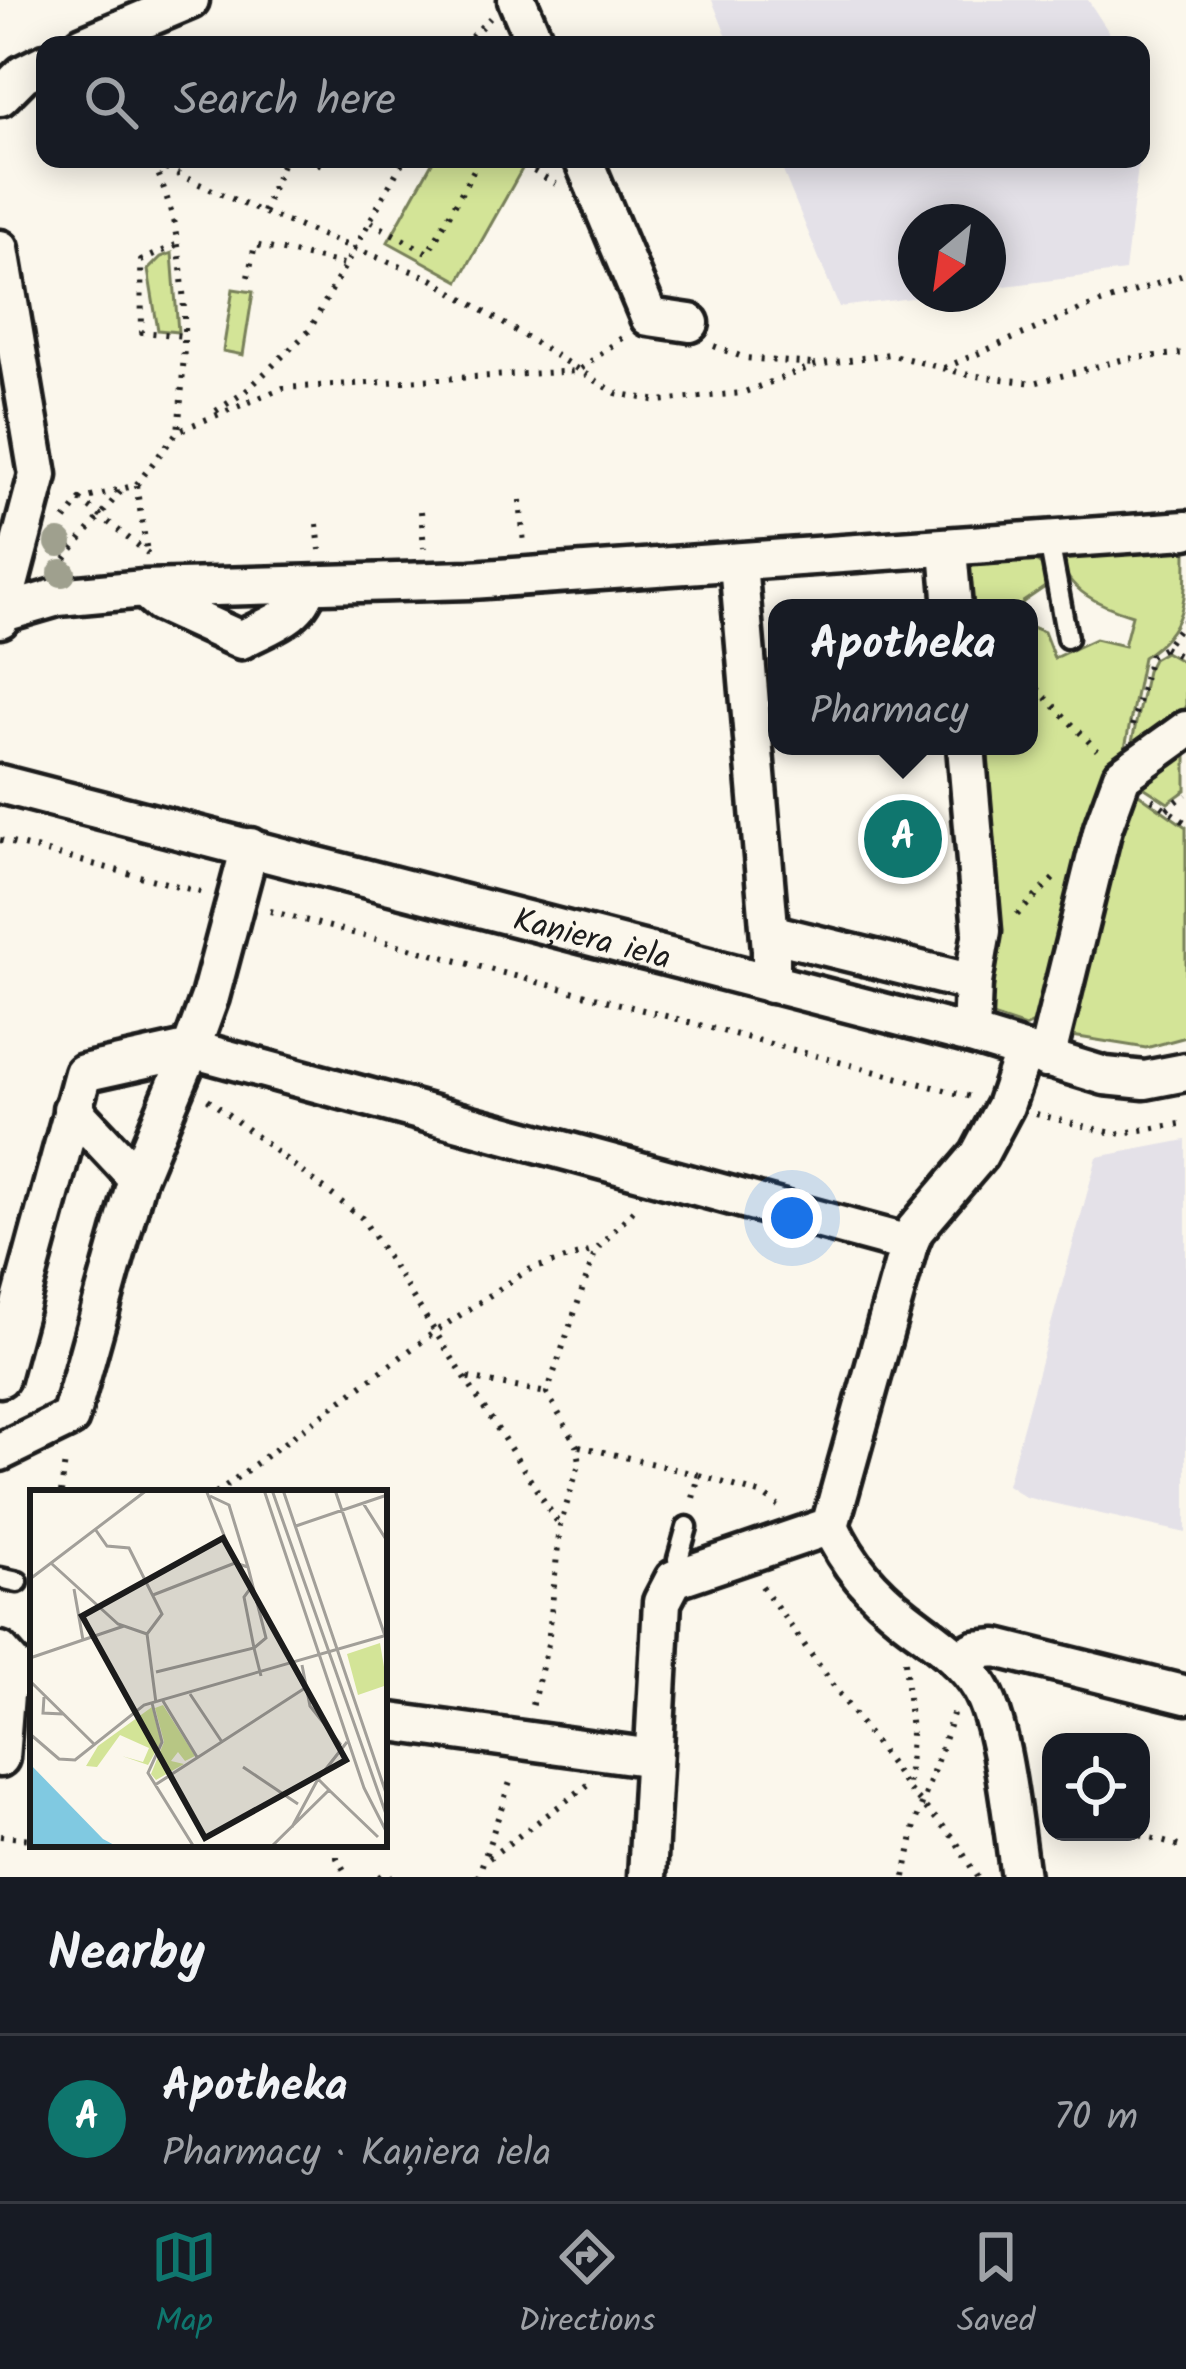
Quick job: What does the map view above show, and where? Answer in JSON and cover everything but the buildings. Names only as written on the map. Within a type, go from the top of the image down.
[{"type":"street","points":[[104,36],[190,0]]},
{"type":"street","points":[[517,0],[532,36]]},
{"type":"street","points":[[0,97],[36,68]]},
{"type":"street","points":[[587,168],[649,317],[690,323]]},
{"type":"street","points":[[0,249],[38,475],[1,616]]},
{"type":"street","points":[[1,616],[145,571],[189,589],[471,580],[1186,530]]},
{"type":"street","points":[[948,550],[952,599]]},
{"type":"street","points":[[737,563],[771,983]]},
{"type":"street","points":[[145,571],[160,603],[241,640],[295,611],[308,585]]},
{"type":"street","points":[[1020,1877],[1002,1760],[983,1690],[963,1665],[901,1615],[846,1561],[830,1526],[915,1230],[979,1156],[1035,1055],[1102,828],[1122,776],[1186,730]]},
{"type":"street","points":[[967,755],[981,946],[973,983],[971,1035]]},
{"type":"street","name":"Kaņiera iela","points":[[0,784],[971,1035],[1105,1076],[1145,1080],[1186,1072]]},
{"type":"street","points":[[0,1453],[70,1418],[136,1178],[184,1062],[250,848]]},
{"type":"street","points":[[770,933],[973,983]]},
{"type":"street","points":[[0,1378],[83,1073],[184,1062],[665,1177],[909,1244]]},
{"type":"street","points":[[72,1108],[136,1178]]},
{"type":"street","points":[[647,1877],[640,1756],[662,1602],[674,1579],[830,1526]]},
{"type":"street","points":[[963,1665],[975,1650],[997,1648],[1186,1695]]},
{"type":"street","points":[[0,1758],[5,1694],[16,1663]]},
{"type":"street","points":[[387,1721],[640,1756]]},
{"type":"lane","points":[[1049,541],[1067,638]]},
{"type":"lane","points":[[683,1576],[678,1559],[687,1527]]},
{"type":"path","points":[[156,168],[169,196],[185,336],[178,431]]},
{"type":"path","points":[[163,168],[432,279],[616,394],[658,401],[742,393],[816,365],[889,354],[1034,383],[1125,359],[1186,352]]},
{"type":"path","points":[[263,212],[280,168]]},
{"type":"path","points":[[204,420],[245,392],[309,331],[399,168]]},
{"type":"path","points":[[370,222],[428,253],[476,168]]},
{"type":"path","points":[[176,245],[141,261],[142,332],[185,336]]},
{"type":"path","points":[[248,277],[255,245],[347,265]]},
{"type":"path","points":[[944,368],[1080,310],[1186,274]]},
{"type":"path","points":[[80,500],[136,484],[178,431],[283,388],[578,371],[649,317]]},
{"type":"path","points":[[690,323],[716,347],[745,358],[816,365]]},
{"type":"path","points":[[38,475],[55,481],[100,515],[145,571],[189,589]]},
{"type":"path","points":[[136,484],[145,571]]},
{"type":"path","points":[[42,601],[54,572],[124,488]]},
{"type":"path","points":[[1122,776],[1144,668],[1186,619]]},
{"type":"path","points":[[1164,648],[1186,660]]},
{"type":"path","points":[[1038,689],[1122,776]]},
{"type":"path","points":[[1167,809],[1186,794]]},
{"type":"path","points":[[0,840],[1116,1135],[1186,1123]]},
{"type":"path","points":[[981,946],[1059,872]]},
{"type":"path","points":[[184,1062],[362,1219],[560,1526]]},
{"type":"path","points":[[547,1394],[596,1250],[665,1177]]},
{"type":"path","points":[[220,1490],[436,1330],[528,1270],[596,1250]]},
{"type":"path","points":[[466,1377],[547,1394],[578,1446],[580,1461],[560,1526],[548,1644],[478,1877]]},
{"type":"path","points":[[578,1446],[763,1495],[777,1504],[795,1538]]},
{"type":"path","points":[[687,1527],[699,1475]]},
{"type":"path","points":[[741,1557],[908,1790],[954,1838],[977,1877]]},
{"type":"path","points":[[901,1615],[910,1733],[908,1790]]},
{"type":"path","points":[[905,1877],[963,1665]]},
{"type":"path","points":[[486,1860],[640,1756]]},
{"type":"path","points":[[0,1836],[30,1839]]},
{"type":"path","points":[[1150,1838],[1186,1848]]},
{"type":"path","points":[[337,1847],[337,1858],[348,1877]]},
{"type":"path","points":[[380,1877],[384,1873],[390,1877]]},
{"type":"shaded area","points":[[712,0],[1088,0],[1111,36],[726,36]]},
{"type":"shaded area","points":[[782,168],[1138,168],[1125,271],[1006,286],[1006,204],[898,204],[898,300],[839,307]]},
{"type":"shaded area","points":[[1186,1140],[1186,1533],[1025,1497],[1007,1485],[1097,1157]]},
{"type":"green space","points":[[429,168],[523,168],[459,281],[388,242]]},
{"type":"green space","points":[[172,253],[178,332],[158,330],[148,270]]},
{"type":"green space","points":[[233,289],[253,292],[243,355],[223,351]]},
{"type":"green space","points":[[1186,550],[1185,584],[1176,624],[1143,657],[1123,758],[1046,1017],[1025,1027],[983,1013],[978,787],[989,771],[988,755],[1038,755],[1038,630],[1044,632],[1054,658],[1095,639],[1124,646],[1132,615],[1077,588],[1059,557]]},
{"type":"green space","points":[[968,554],[1028,556],[1046,568],[1048,585],[1027,599],[961,599]]},
{"type":"green space","points":[[1165,652],[1186,664],[1186,720],[1129,756],[1147,671],[1153,659]]},
{"type":"green space","points":[[1186,740],[1186,790],[1168,803],[1131,779]]},
{"type":"green space","points":[[1130,788],[1186,827],[1186,1037],[1146,1048],[1066,1035]]},
{"type":"place","name":"Apotheka","points":[[903,839]]}]
